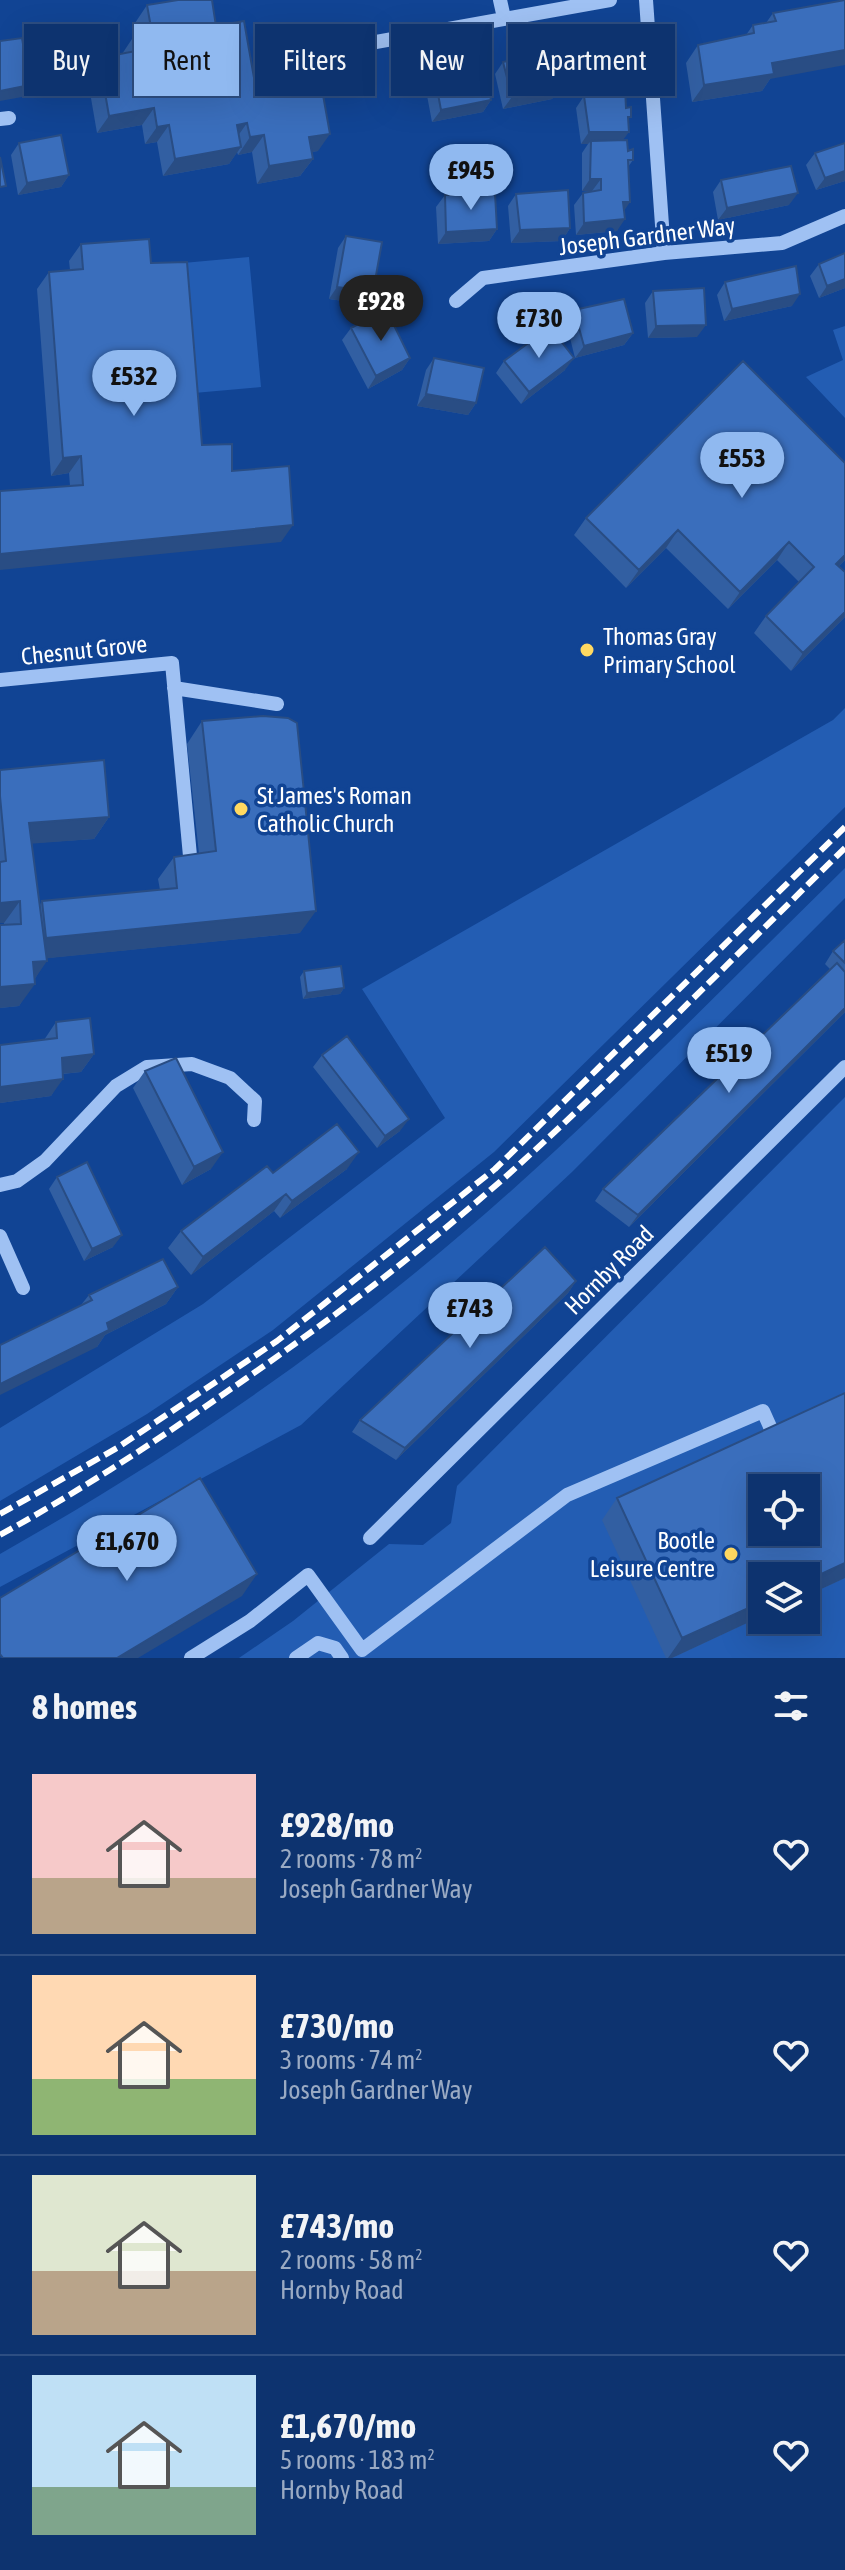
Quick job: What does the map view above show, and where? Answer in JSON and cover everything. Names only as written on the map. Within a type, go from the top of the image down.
[{"type":"street","points":[[500,0],[504,18]]},
{"type":"street","points":[[375,42],[610,0]]},
{"type":"street","points":[[646,0],[664,253]]},
{"type":"street","name":"Joseph Gardner Way","points":[[456,301],[483,278],[664,253],[782,243],[845,216]]},
{"type":"street","name":"Chesnut Grove","points":[[0,680],[172,663],[174,688]]},
{"type":"street","points":[[190,856],[174,688],[277,704]]},
{"type":"street","points":[[0,1185],[17,1181],[45,1161],[116,1086],[147,1067],[192,1064],[230,1078],[255,1101],[254,1120]]},
{"type":"street","name":"Hornby Road","points":[[370,1538],[845,1067]]},
{"type":"street","points":[[0,1236],[23,1288]]},
{"type":"street","points":[[191,1658],[250,1621],[308,1575],[362,1650],[567,1495],[763,1411],[776,1440]]},
{"type":"street","points":[[296,1658],[318,1643],[335,1648],[342,1658]]},
{"type":"shaded area","points":[[249,257],[261,387],[194,393],[183,263]]},
{"type":"shaded area","points":[[845,326],[845,418],[806,377],[843,360],[833,330]]},
{"type":"shaded area","points":[[845,708],[845,807],[494,1152],[273,1330],[147,1414],[0,1501],[0,1428],[203,1304],[445,1118],[362,989],[833,720]]},
{"type":"shaded area","points":[[845,868],[845,898],[572,1172],[301,1425],[0,1587],[0,1554],[157,1460],[259,1392],[357,1319],[463,1233],[576,1132]]},
{"type":"shaded area","points":[[845,1097],[845,1658],[239,1658],[293,1621],[389,1544],[423,1545],[451,1523],[457,1486]]},
{"type":"building","points":[[178,0],[212,0],[216,24],[150,24],[147,5]]},
{"type":"building","points":[[845,0],[845,50],[772,63],[774,74],[704,85],[698,45],[754,33],[753,25],[776,21],[773,13]]},
{"type":"building","points":[[244,21],[255,96],[323,96],[330,134],[309,137],[313,159],[269,166],[264,135],[250,137],[247,123],[237,125],[241,147],[175,159],[169,125],[157,127],[154,108],[109,116],[106,96],[118,96],[118,54],[134,51],[134,96],[239,96],[239,24],[227,24]]},
{"type":"building","points":[[22,38],[24,86],[0,91],[0,41]]},
{"type":"building","points":[[508,61],[508,81],[503,62]]},
{"type":"building","points":[[438,96],[490,96],[491,100],[441,110]]},
{"type":"building","points":[[584,96],[625,96],[626,108],[631,107],[629,132],[589,132]]},
{"type":"building","points":[[61,135],[69,175],[27,183],[19,143]]},
{"type":"building","points":[[627,140],[628,151],[633,149],[633,160],[628,160],[630,202],[623,202],[625,219],[584,223],[583,193],[601,190],[601,179],[590,179],[591,141]]},
{"type":"building","points":[[845,143],[845,171],[825,178],[815,153]]},
{"type":"building","points":[[0,157],[6,186],[0,187]]},
{"type":"building","points":[[791,166],[798,193],[727,208],[721,180]]},
{"type":"building","points":[[568,190],[570,228],[520,230],[516,194]]},
{"type":"building","points":[[495,193],[497,229],[446,232],[445,195]]},
{"type":"building","points":[[346,236],[382,242],[373,292],[337,287]]},
{"type":"building","points":[[149,239],[151,263],[187,262],[202,445],[232,444],[232,471],[289,466],[293,525],[0,554],[0,491],[83,485],[81,456],[63,458],[49,272],[83,269],[81,244]]},
{"type":"building","points":[[845,253],[845,279],[827,286],[819,264]]},
{"type":"building","points":[[796,266],[800,294],[732,309],[725,282]]},
{"type":"building","points":[[704,288],[706,325],[656,326],[653,291]]},
{"type":"building","points":[[624,299],[633,333],[584,346],[574,310]]},
{"type":"building","points":[[386,309],[410,358],[376,376],[351,328]]},
{"type":"building","points":[[550,327],[574,358],[529,392],[504,361]]},
{"type":"building","points":[[434,358],[484,368],[476,403],[426,394]]},
{"type":"building","points":[[743,361],[845,463],[845,555],[836,564],[845,572],[845,612],[803,653],[766,616],[814,567],[789,542],[740,592],[678,530],[639,570],[586,518]]},
{"type":"building","name":"St James's Roman Catholic Church","points":[[263,716],[288,718],[297,723],[316,911],[46,938],[42,901],[177,888],[174,857],[216,851],[202,721]]},
{"type":"building","points":[[104,760],[109,817],[29,823],[47,961],[33,962],[35,984],[0,987],[0,925],[21,924],[20,901],[0,903],[0,862],[6,861],[0,770]]},
{"type":"building","points":[[845,940],[845,963],[833,951]]},
{"type":"building","points":[[837,963],[845,972],[845,1008],[638,1215],[603,1189]]},
{"type":"building","points":[[341,966],[344,988],[307,993],[304,971]]},
{"type":"building","points":[[90,1018],[94,1054],[62,1058],[63,1079],[0,1087],[0,1045],[57,1038],[56,1022]]},
{"type":"building","points":[[347,1036],[409,1119],[385,1136],[322,1055]]},
{"type":"building","points":[[176,1058],[223,1152],[194,1167],[145,1071]]},
{"type":"building","points":[[337,1124],[359,1152],[292,1201],[286,1194],[203,1257],[181,1231],[267,1166],[273,1173]]},
{"type":"building","points":[[87,1162],[122,1235],[92,1249],[57,1177]]},
{"type":"building","points":[[545,1247],[576,1281],[405,1448],[360,1420]]},
{"type":"building","points":[[163,1259],[178,1287],[107,1323],[109,1330],[0,1384],[0,1345],[92,1300],[89,1295]]},
{"type":"building","name":"Bootle Leisure Centre","points":[[845,1393],[845,1563],[820,1575],[820,1562],[748,1562],[748,1608],[682,1638],[617,1498]]},
{"type":"building","points":[[200,1478],[257,1574],[117,1658],[3,1658],[0,1654],[0,1598]]},
{"type":"railway","points":[[0,1514],[117,1448],[277,1341],[495,1169],[845,827]]},
{"type":"railway","points":[[0,1535],[86,1485],[198,1412],[335,1314],[442,1231],[596,1093],[845,848]]},
{"type":"place","name":"Thomas Gray Primary School","points":[[587,650]]},
{"type":"place","name":"St James's Roman Catholic Church","points":[[241,809]]},
{"type":"place","name":"Bootle Leisure Centre","points":[[731,1554]]}]
